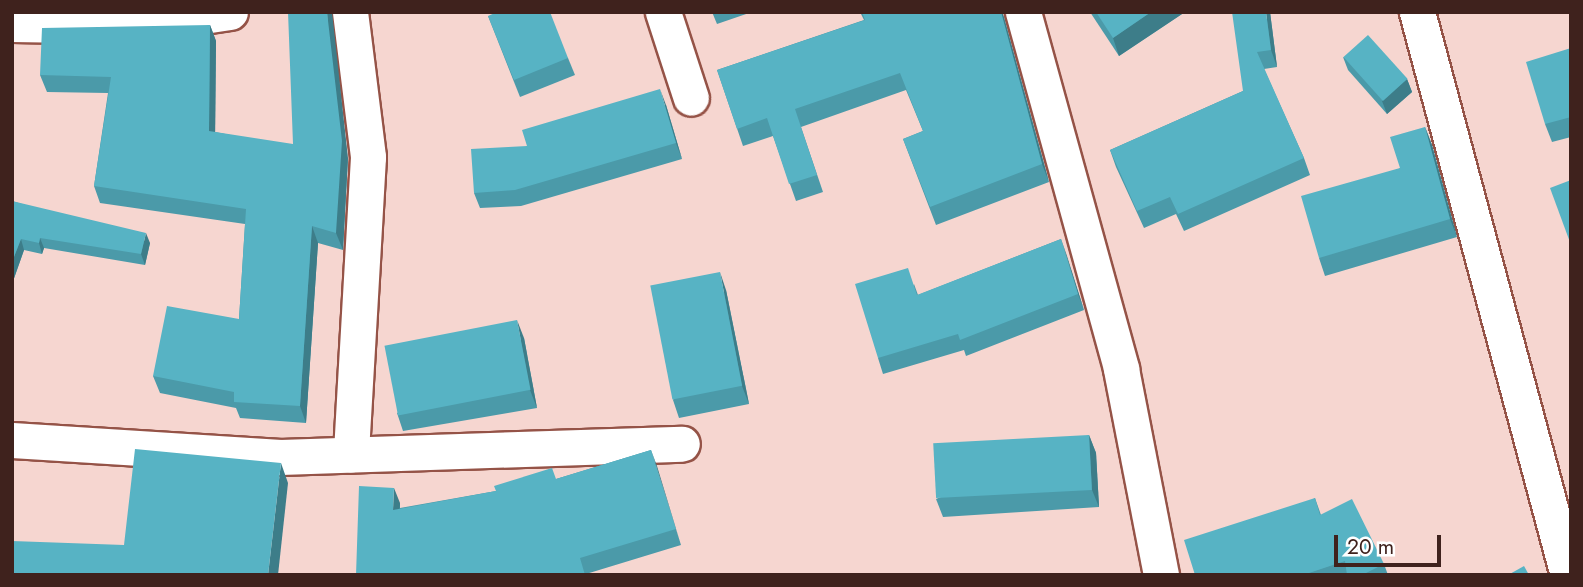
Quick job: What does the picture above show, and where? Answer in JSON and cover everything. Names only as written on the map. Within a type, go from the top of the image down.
[{"type":"street","points":[[12,24],[137,26],[230,12]]},
{"type":"street","points":[[350,12],[368,156],[351,455]]},
{"type":"street","points":[[663,12],[691,98]]},
{"type":"street","points":[[1023,12],[1121,369],[1161,575]]},
{"type":"street","points":[[1417,12],[1568,575]]},
{"type":"street","points":[[12,440],[280,457],[682,444]]},
{"type":"building","points":[[288,12],[327,12],[342,141],[336,233],[312,226],[300,406],[234,402],[234,392],[153,376],[167,306],[239,319],[246,209],[94,186],[111,77],[40,75],[42,28],[210,25],[209,131],[293,144]]},
{"type":"building","points":[[497,12],[550,12],[568,58],[514,80],[488,16]]},
{"type":"building","points":[[862,12],[1001,12],[1042,164],[930,207],[903,139],[923,131],[900,73],[795,109],[817,175],[789,184],[767,118],[737,129],[717,70],[865,20]]},
{"type":"building","points":[[1096,12],[1151,12],[1113,38]]},
{"type":"building","points":[[1232,12],[1266,12],[1271,50],[1257,52],[1304,158],[1178,214],[1170,197],[1137,211],[1110,150],[1243,91]]},
{"type":"building","points":[[1368,35],[1407,79],[1383,101],[1343,57]]},
{"type":"building","points":[[1571,48],[1571,117],[1545,124],[1526,62]]},
{"type":"building","points":[[660,89],[676,143],[515,190],[474,193],[471,149],[527,146],[522,130]]},
{"type":"building","points":[[1425,127],[1450,219],[1319,258],[1301,196],[1400,168],[1390,137]]},
{"type":"building","points":[[1571,180],[1571,245],[1550,188]]},
{"type":"building","points":[[12,201],[146,233],[141,254],[40,238],[39,243],[21,239],[12,262]]},
{"type":"building","points":[[1061,239],[1078,294],[960,340],[958,334],[878,358],[855,284],[908,268],[917,295]]},
{"type":"building","points":[[720,272],[742,386],[672,399],[650,286]]},
{"type":"building","points":[[517,320],[531,390],[398,415],[384,346]]},
{"type":"building","points":[[1089,435],[1092,490],[936,498],[933,443]]},
{"type":"building","points":[[135,449],[281,463],[268,575],[12,575],[12,541],[124,545]]},
{"type":"building","points":[[651,450],[676,529],[580,558],[585,575],[356,575],[359,486],[394,488],[393,510],[496,491],[494,486],[552,468],[556,479]]},
{"type":"building","points":[[1315,498],[1320,515],[1352,499],[1384,564],[1362,575],[1347,575],[1345,561],[1303,575],[1195,575],[1184,540]]},
{"type":"building","points":[[1524,566],[1529,575],[1508,575]]}]
